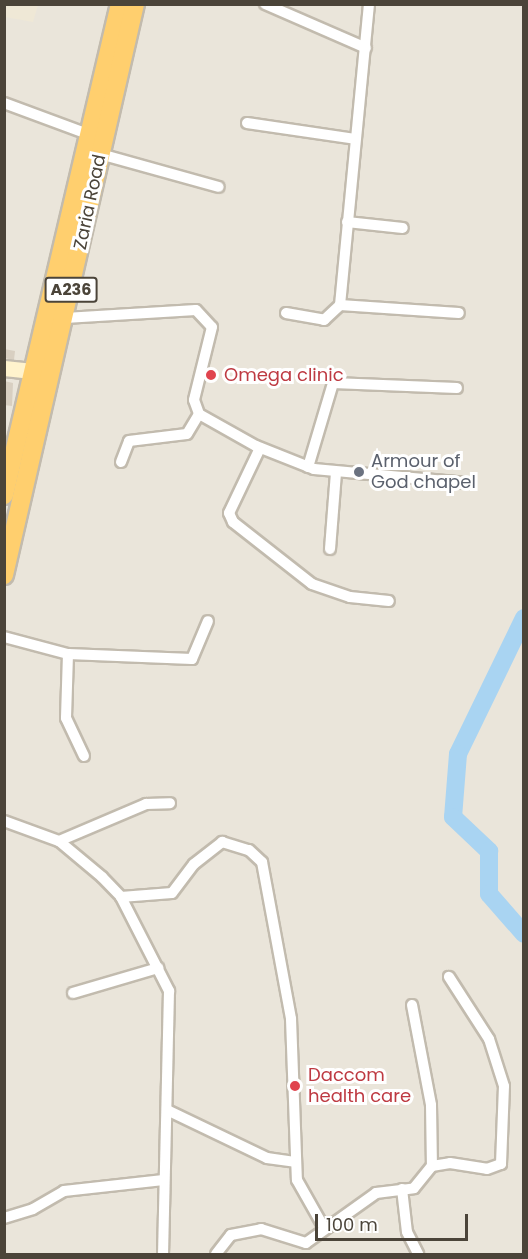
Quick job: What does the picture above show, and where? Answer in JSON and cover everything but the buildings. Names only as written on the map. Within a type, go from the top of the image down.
[{"type":"highway","name":"A236","points":[[4,495],[35,371],[88,134],[100,118],[120,4]]},
{"type":"highway","name":"Zaria Road","points":[[4,575],[65,318],[100,154],[100,118],[135,4]]},
{"type":"street","points":[[265,4],[366,48]]},
{"type":"street","points":[[286,314],[324,320],[340,305],[369,4]]},
{"type":"street","points":[[4,103],[88,134]]},
{"type":"street","points":[[247,123],[355,139]]},
{"type":"street","points":[[100,154],[219,187]]},
{"type":"street","points":[[347,222],[403,228]]},
{"type":"street","points":[[340,305],[459,313]]},
{"type":"street","points":[[65,318],[188,309],[207,316],[212,327],[194,400],[199,414],[260,448],[308,467],[336,473],[467,483]]},
{"type":"street","points":[[4,368],[35,371]]},
{"type":"street","points":[[308,467],[333,383],[457,388]]},
{"type":"street","points":[[121,462],[129,441],[187,434],[199,414]]},
{"type":"street","points":[[260,448],[229,513],[233,522],[312,584],[350,597],[389,601]]},
{"type":"street","points":[[330,549],[336,473]]},
{"type":"street","points":[[4,637],[68,654],[192,659],[208,621]]},
{"type":"street","points":[[68,654],[66,718],[84,756]]},
{"type":"street","points":[[59,841],[146,804],[170,803]]},
{"type":"street","points":[[4,821],[59,841],[121,897],[158,968],[171,1004],[163,1254]]},
{"type":"street","points":[[121,897],[172,893],[194,864],[222,842],[249,850],[262,862],[291,1019],[296,1162],[305,1202],[322,1226]]},
{"type":"street","points":[[73,993],[158,968]]},
{"type":"street","points":[[216,1254],[231,1235],[261,1229],[306,1243],[322,1226],[376,1193],[414,1188],[432,1166],[450,1162],[492,1169],[504,1158],[507,1113],[496,1054],[450,977]]},
{"type":"street","points":[[412,1005],[431,1105],[432,1166]]},
{"type":"street","points":[[166,1110],[267,1158],[296,1162]]},
{"type":"street","points":[[4,1218],[33,1209],[64,1191],[164,1180]]},
{"type":"street","points":[[402,1189],[407,1232],[417,1254]]},
{"type":"shaded area","points":[[4,5],[38,5],[33,22],[5,17]]},
{"type":"shaded area","points":[[5,5],[523,5],[523,1254],[5,1254]]},
{"type":"waterway","points":[[524,618],[458,754],[453,817],[489,851],[489,894],[524,934]]},
{"type":"place","name":"Omega clinic","points":[[211,375]]},
{"type":"place","name":"Armour of God chapel","points":[[359,472]]},
{"type":"place","name":"Daccom health care","points":[[295,1086]]}]
